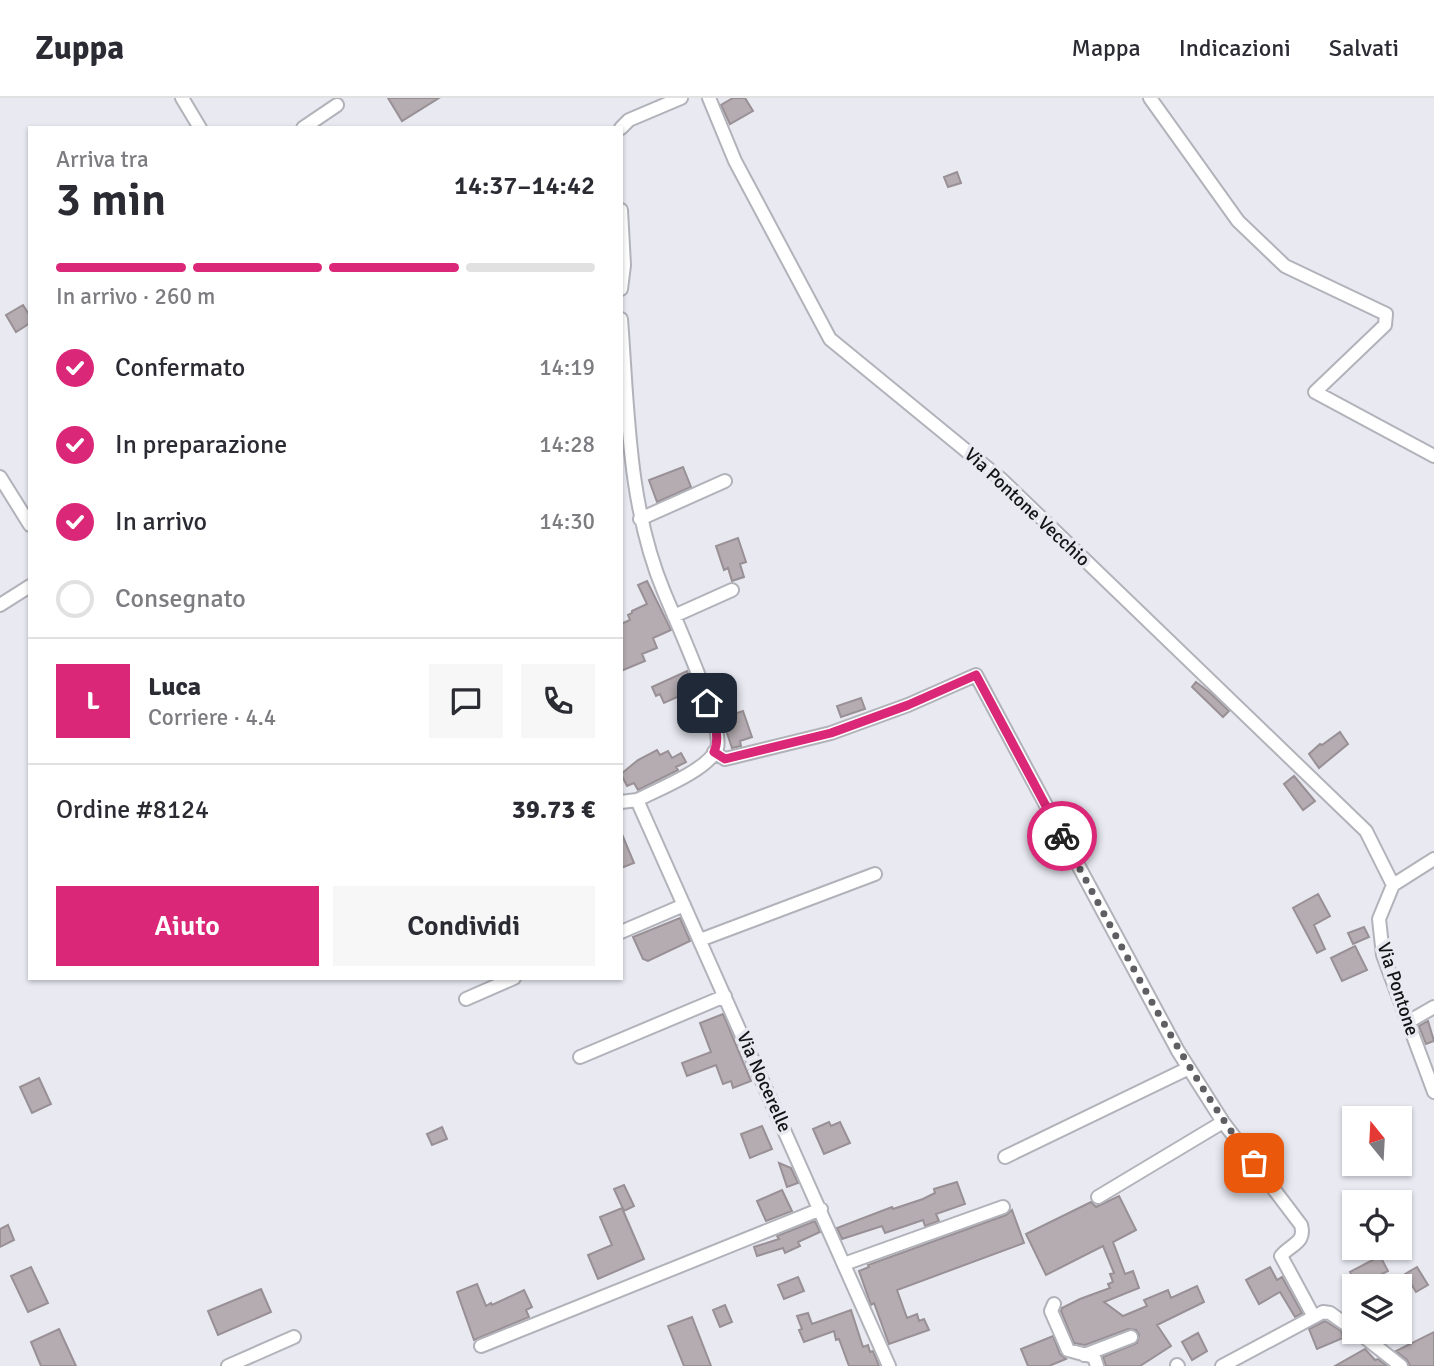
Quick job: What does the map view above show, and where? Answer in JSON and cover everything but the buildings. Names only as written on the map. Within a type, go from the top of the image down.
[{"type":"street","points":[[182,98],[199,126]]},
{"type":"street","points":[[623,126],[629,120],[681,98]]},
{"type":"street","name":"Via Pontone Vecchio","points":[[709,98],[734,161],[830,339],[1002,480],[1356,821],[1366,831],[1393,885]]},
{"type":"street","points":[[1150,98],[1238,221],[1285,266],[1386,314],[1385,325],[1315,392],[1434,456]]},
{"type":"street","points":[[306,126],[337,105]]},
{"type":"street","points":[[623,247],[623,273]]},
{"type":"street","points":[[623,346],[630,442],[640,519],[655,570],[716,727],[717,748],[704,765],[637,800],[623,802]]},
{"type":"street","points":[[0,477],[28,522]]},
{"type":"street","points":[[640,519],[725,481]]},
{"type":"street","points":[[0,605],[28,587]]},
{"type":"street","points":[[674,616],[732,590]]},
{"type":"street","points":[[714,752],[725,759],[831,733],[908,705],[976,675],[1189,1068],[1223,1122],[1301,1225],[1301,1241],[1281,1256],[1314,1317]]},
{"type":"street","name":"Via Nocerelle","points":[[637,800],[821,1209],[888,1366]]},
{"type":"street","points":[[1393,885],[1434,859]]},
{"type":"street","points":[[700,940],[874,874]]},
{"type":"street","name":"Via Pontone","points":[[1393,885],[1379,919],[1384,955],[1434,1093]]},
{"type":"street","points":[[623,931],[684,905]]},
{"type":"street","points":[[466,999],[509,980]]},
{"type":"street","points":[[580,1057],[725,996]]},
{"type":"street","points":[[1408,1022],[1434,1007]]},
{"type":"street","points":[[1005,1157],[1189,1068]]},
{"type":"street","points":[[1098,1197],[1223,1122]]},
{"type":"street","points":[[844,1264],[1003,1207]]},
{"type":"street","points":[[481,1346],[821,1209]]},
{"type":"street","points":[[1054,1304],[1051,1311],[1069,1350],[1094,1357],[1097,1366]]},
{"type":"street","points":[[1222,1366],[1323,1312],[1330,1313],[1342,1321]]},
{"type":"street","points":[[228,1366],[294,1337]]},
{"type":"street","points":[[1084,1355],[1131,1337]]},
{"type":"street","points":[[1373,1344],[1401,1366]]},
{"type":"way so far","points":[[1062,836],[1178,1051],[1223,1122],[1254,1163]]},
{"type":"route","points":[[707,703],[716,727],[717,748],[714,752],[725,759],[831,733],[908,705],[976,675],[1062,836]]}]
